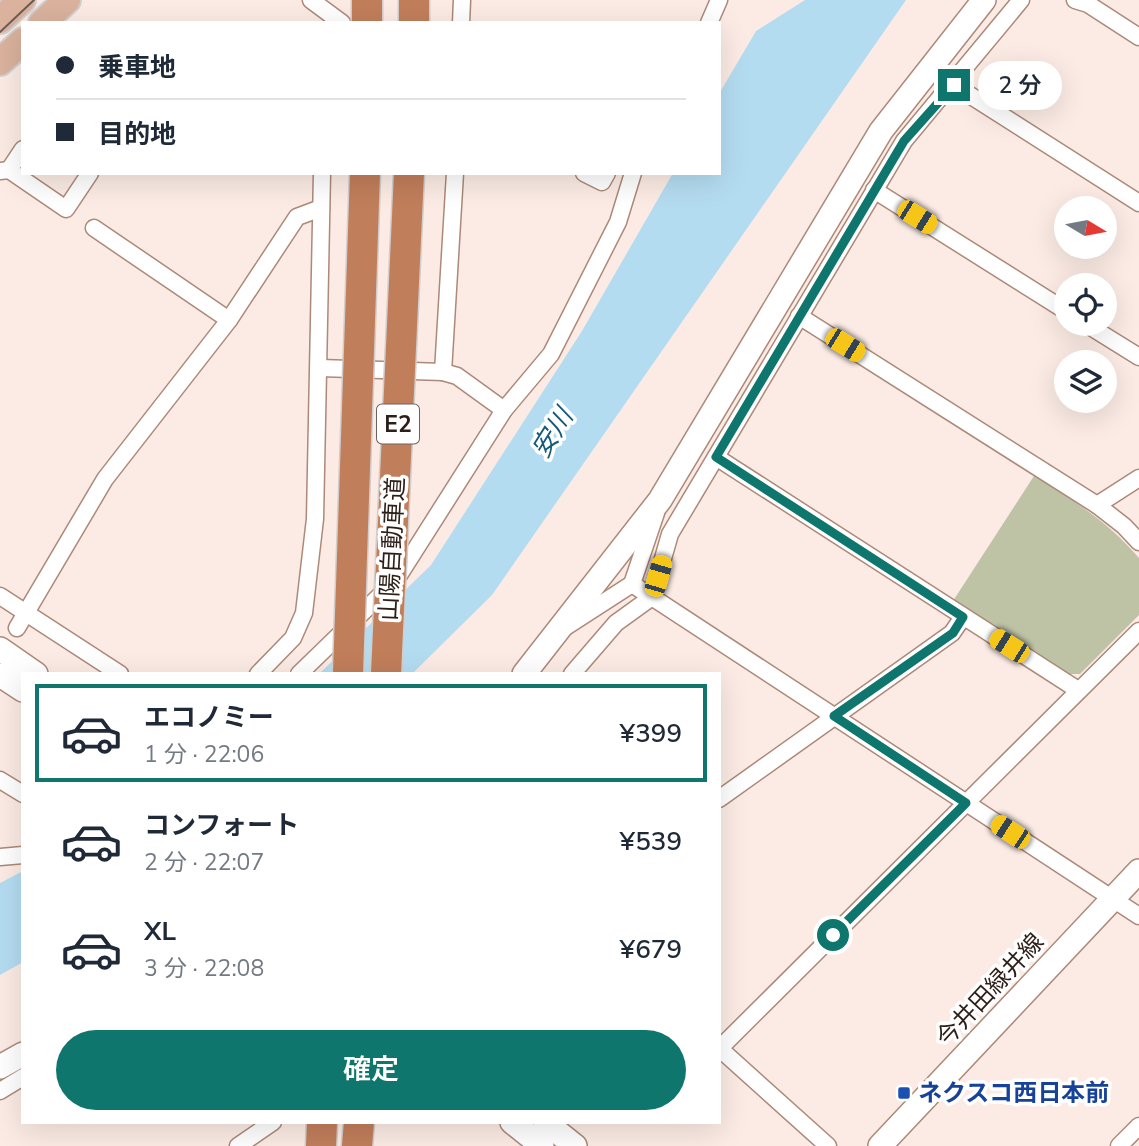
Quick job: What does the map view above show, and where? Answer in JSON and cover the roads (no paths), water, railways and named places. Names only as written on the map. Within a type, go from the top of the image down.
[{"type":"highway","points":[[367,0],[367,21]]},
{"type":"highway","points":[[414,0],[414,21]]},
{"type":"highway","name":"山陽自動車道","points":[[348,672],[355,545],[365,175]]},
{"type":"highway","name":"山陽自動車道","points":[[386,672],[409,175]]},
{"type":"highway","points":[[321,1146],[322,1124]]},
{"type":"highway","points":[[357,1146],[359,1124]]},
{"type":"main road","points":[[0,20],[22,0]]},
{"type":"main road","points":[[45,21],[67,0]]},
{"type":"main road","points":[[0,62],[21,43]]},
{"type":"street","points":[[311,0],[325,11]]},
{"type":"street","points":[[461,21],[462,0]]},
{"type":"street","points":[[710,21],[719,0]]},
{"type":"street","points":[[526,672],[660,500],[881,131],[985,0]]},
{"type":"street","points":[[574,672],[616,624],[652,597],[670,534],[904,141],[954,85],[1021,0]]},
{"type":"street","points":[[1075,0],[1088,4],[1139,37]]},
{"type":"street","points":[[954,85],[1139,203]]},
{"type":"street","points":[[21,151],[4,171],[66,209],[89,175]]},
{"type":"street","points":[[260,672],[293,638],[303,613],[315,519],[322,175]]},
{"type":"street","points":[[443,372],[455,175]]},
{"type":"street","points":[[588,175],[602,181],[606,175]]},
{"type":"street","points":[[301,672],[396,580],[504,410],[551,354],[618,222],[632,175]]},
{"type":"street","points":[[874,190],[1054,303]]},
{"type":"street","points":[[17,628],[105,479],[229,320],[297,217],[321,208]]},
{"type":"street","points":[[94,228],[229,320]]},
{"type":"street","points":[[799,316],[1097,505],[1139,542]]},
{"type":"street","points":[[1105,336],[1139,358]]},
{"type":"street","points":[[320,368],[443,372],[457,376],[504,410]]},
{"type":"street","points":[[716,457],[1078,690]]},
{"type":"street","points":[[1097,505],[1139,478]]},
{"type":"street","points":[[559,630],[632,584],[660,500]]},
{"type":"street","points":[[1124,526],[1139,516]]},
{"type":"street","points":[[632,584],[1139,916]]},
{"type":"street","points":[[0,596],[117,672]]},
{"type":"street","points":[[721,798],[953,633],[963,617]]},
{"type":"street","points":[[721,1046],[1139,631]]},
{"type":"street","points":[[0,649],[33,672]]},
{"type":"street","points":[[0,675],[21,690]]},
{"type":"street","points":[[0,780],[21,793]]},
{"type":"street","points":[[0,857],[21,855]]},
{"type":"street","name":"今井田緑井線","points":[[880,1146],[1139,871]]},
{"type":"street","points":[[721,1050],[828,1146]]},
{"type":"street","points":[[0,1067],[21,1055]]},
{"type":"street","points":[[0,1091],[21,1078]]},
{"type":"street","points":[[238,1146],[270,1124]]},
{"type":"street","points":[[514,1124],[542,1146]]},
{"type":"street","points":[[548,1124],[575,1146]]},
{"type":"street","points":[[1119,1146],[1139,1126]]},
{"type":"water","name":"安川","points":[[805,0],[906,0],[492,595],[414,672],[321,672],[431,565],[582,331],[672,175],[721,175],[721,91],[756,31]]},
{"type":"water","points":[[21,872],[21,963],[0,975],[0,883]]},
{"type":"tram line","points":[[0,32],[34,0]]},
{"type":"place","name":"ネクスコ西日本前","points":[[904,1093]]}]
